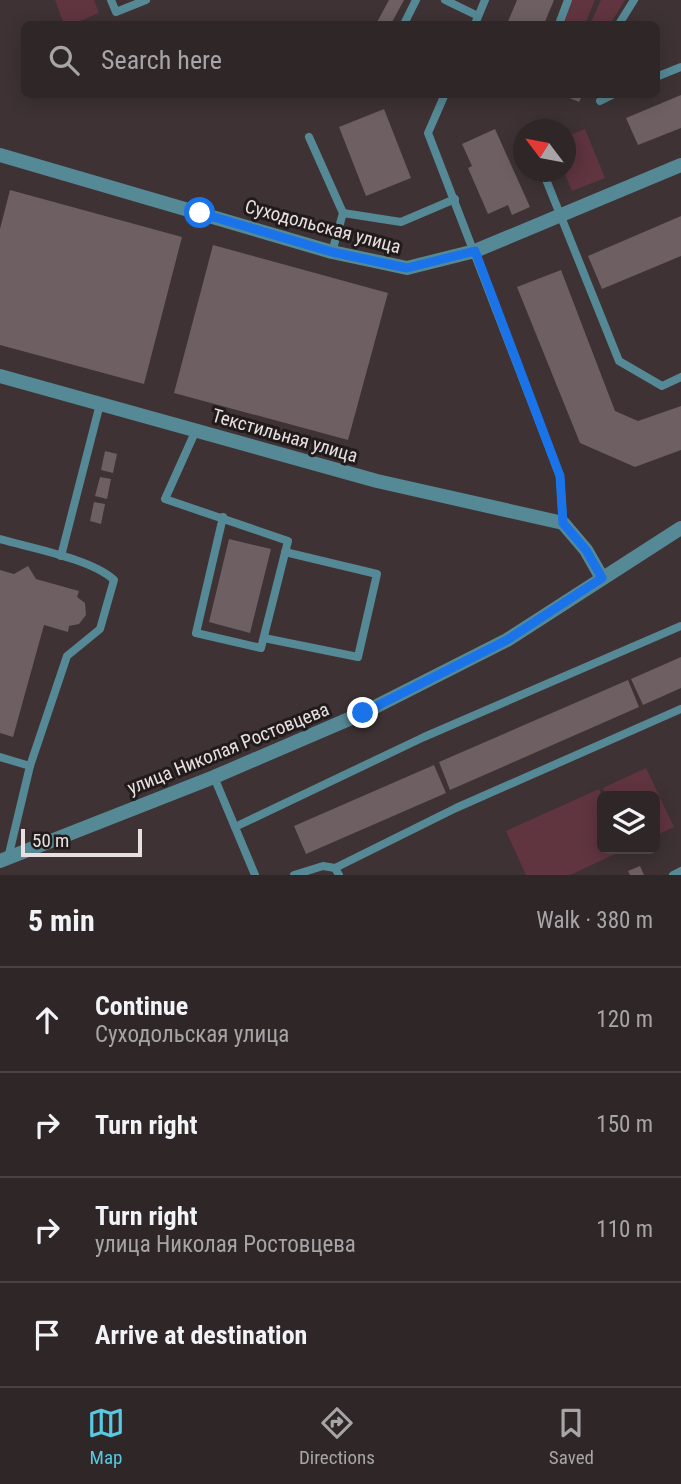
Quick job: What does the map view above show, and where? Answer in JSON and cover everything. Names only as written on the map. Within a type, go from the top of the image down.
[{"type":"street","name":"Суходольская улица","points":[[1,158],[332,252],[407,268],[475,251],[681,164]]},
{"type":"street","name":"Текстильная улица","points":[[0,376],[377,481],[563,523]]},
{"type":"street","points":[[563,523],[586,550],[602,578]]},
{"type":"street","name":"улица Николая Ростовцева","points":[[4,859],[214,776],[363,713],[507,640],[681,528]]},
{"type":"lane","points":[[111,0],[116,12],[146,0]]},
{"type":"lane","points":[[406,21],[416,0]]},
{"type":"lane","points":[[445,0],[476,20],[485,0]]},
{"type":"lane","points":[[560,21],[568,0]]},
{"type":"lane","points":[[621,21],[634,0]]},
{"type":"lane","points":[[660,75],[681,67]]},
{"type":"lane","points":[[441,98],[428,133],[560,476],[563,523]]},
{"type":"lane","points":[[600,101],[606,98]]},
{"type":"lane","points":[[309,137],[344,213],[332,252]]},
{"type":"lane","points":[[547,182],[619,360],[662,386],[681,377]]},
{"type":"lane","points":[[344,213],[401,222],[455,199]]},
{"type":"lane","points":[[61,556],[100,404]]},
{"type":"lane","points":[[196,430],[165,499],[223,517],[288,541],[261,648],[196,633],[223,517]]},
{"type":"lane","points":[[0,539],[105,571],[114,580],[100,629],[67,656],[30,766],[4,859]]},
{"type":"lane","points":[[264,638],[358,657],[377,574],[285,552]]},
{"type":"lane","points":[[235,827],[424,737],[681,626]]},
{"type":"lane","points":[[294,875],[323,866],[337,871],[456,808],[681,709]]},
{"type":"lane","points":[[0,757],[30,766]]},
{"type":"lane","points":[[214,776],[254,875]]},
{"type":"lane","points":[[673,875],[681,871]]},
{"type":"shaded area","points":[[55,0],[94,0],[99,13],[80,21],[63,21]]},
{"type":"shaded area","points":[[572,0],[595,0],[586,21],[563,21]]},
{"type":"shaded area","points":[[601,0],[625,0],[612,21],[591,21]]},
{"type":"shaded area","points":[[585,129],[605,178],[572,191],[568,182],[576,182],[576,133]]},
{"type":"shaded area","points":[[646,768],[657,791],[604,791],[603,788]]},
{"type":"shaded area","points":[[599,789],[597,854],[615,854],[570,875],[526,875],[506,831]]},
{"type":"shaded area","points":[[660,798],[674,827],[660,834]]},
{"type":"building","points":[[389,0],[404,0],[393,21],[378,21]]},
{"type":"building","points":[[517,0],[554,0],[545,21],[508,21]]},
{"type":"building","points":[[681,95],[681,128],[638,145],[626,118]]},
{"type":"building","points":[[384,109],[411,178],[366,196],[339,127]]},
{"type":"building","points":[[495,129],[513,169],[513,182],[519,182],[530,207],[512,215],[508,205],[488,214],[468,168],[472,166],[462,144]]},
{"type":"building","points":[[10,190],[182,237],[144,384],[0,345],[0,229]]},
{"type":"building","points":[[681,216],[681,256],[602,289],[588,256]]},
{"type":"building","points":[[213,245],[388,293],[348,440],[174,393]]},
{"type":"building","points":[[561,270],[615,411],[638,421],[681,406],[681,450],[635,467],[580,443],[517,287]]},
{"type":"building","points":[[105,451],[117,454],[113,473],[101,470]]},
{"type":"building","points":[[100,477],[111,479],[107,499],[95,496]]},
{"type":"building","points":[[94,502],[105,504],[101,524],[90,521]]},
{"type":"building","points":[[229,539],[271,549],[250,633],[209,622]]},
{"type":"building","points":[[28,566],[36,579],[79,591],[77,597],[85,603],[86,615],[79,624],[69,626],[68,632],[44,625],[13,737],[0,733],[0,570],[14,574]]},
{"type":"building","points":[[681,657],[681,688],[643,705],[631,679]]},
{"type":"building","points":[[628,680],[639,707],[450,790],[439,762]]},
{"type":"building","points":[[434,765],[446,793],[306,854],[294,826]]},
{"type":"building","points":[[640,866],[644,875],[630,875],[628,871]]},
{"type":"route","points":[[200,213],[332,252],[407,268],[475,251],[560,476],[563,523],[586,550],[602,578],[507,640],[363,713]]}]
